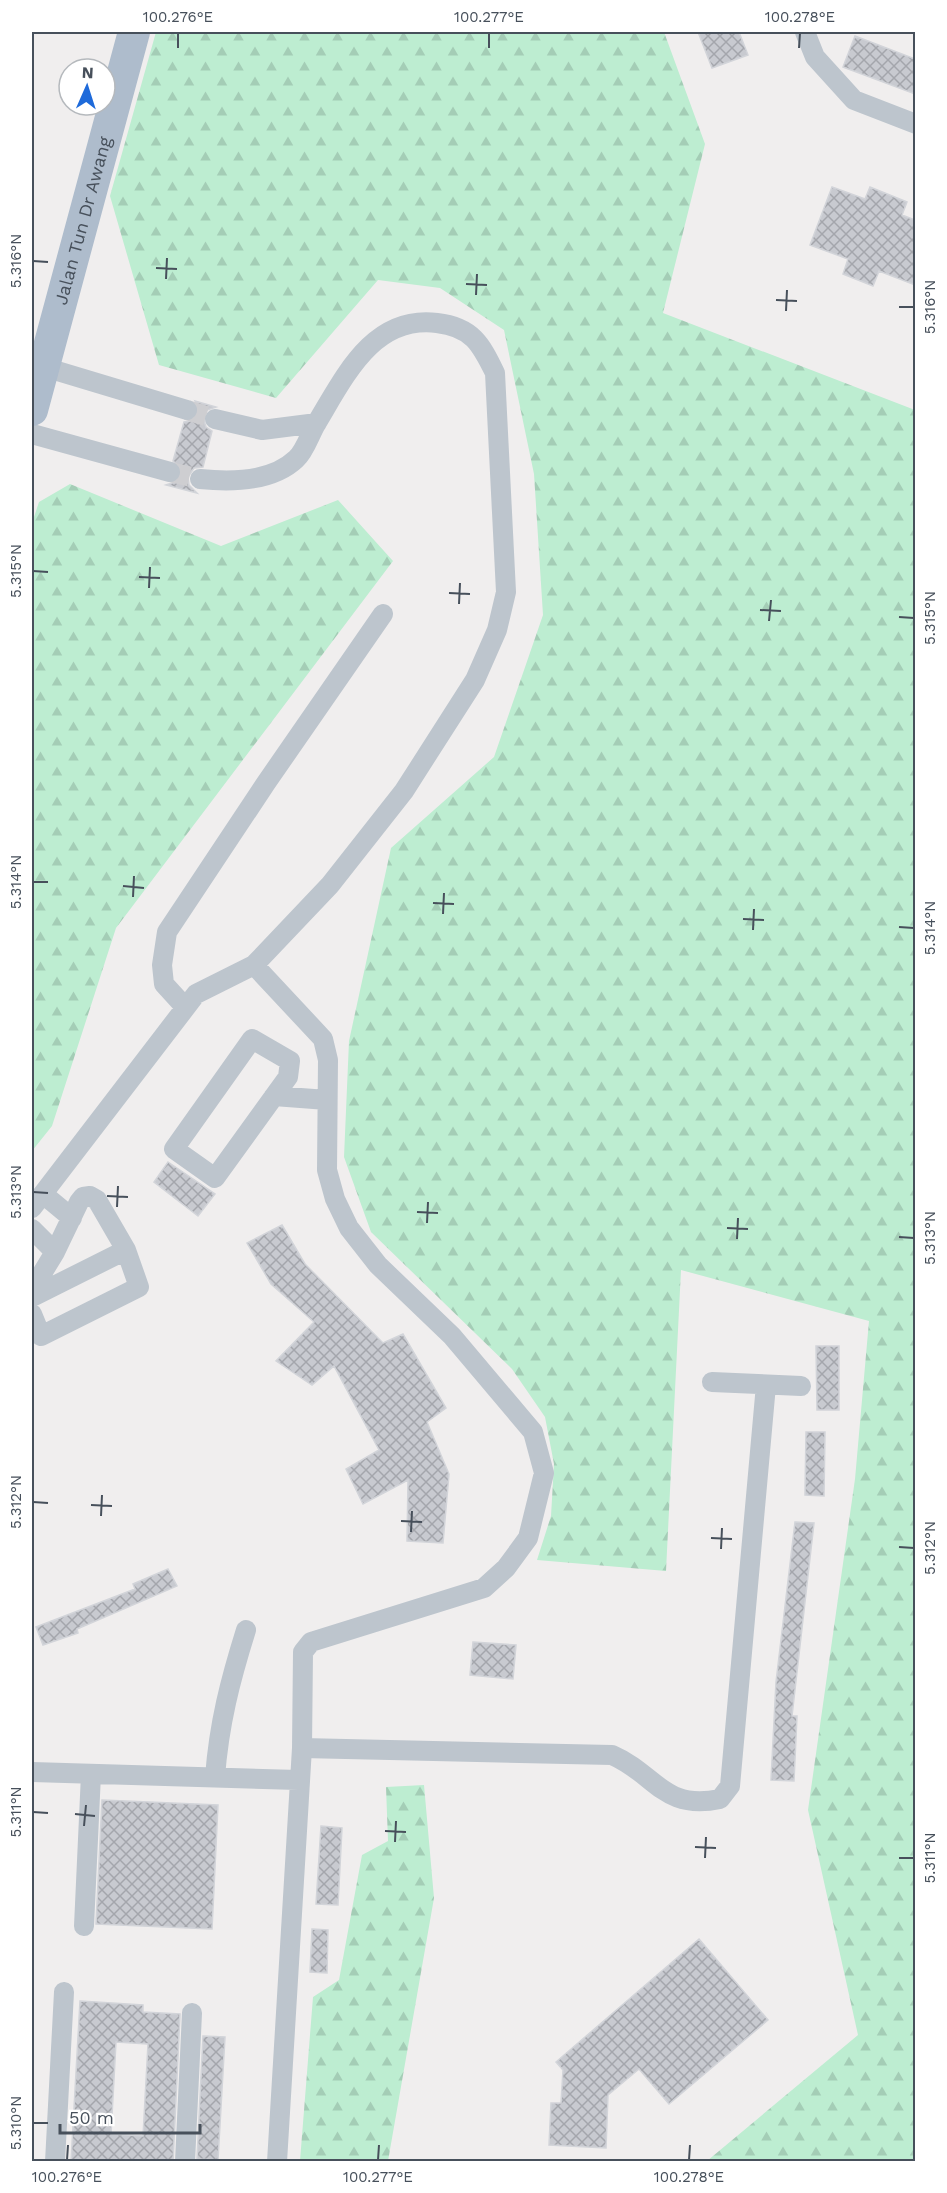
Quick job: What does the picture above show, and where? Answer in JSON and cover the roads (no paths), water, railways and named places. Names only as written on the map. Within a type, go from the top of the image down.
[{"type":"main road","name":"Jalan Tun Dr Awang","points":[[32,410],[134,32]]},
{"type":"street","points":[[805,32],[815,57],[854,100],[915,124]]},
{"type":"street","points":[[72,1218],[37,1201],[196,994],[254,965],[330,885],[404,791],[475,680],[497,630],[506,592],[495,373],[481,342],[455,325],[407,323],[389,330],[372,342],[317,423],[296,459],[267,475],[235,482],[200,479]]},
{"type":"street","points":[[44,367],[187,410]]},
{"type":"street","points":[[215,419],[262,430],[317,423]]},
{"type":"street","points":[[32,434],[170,472]]},
{"type":"street","points":[[185,1007],[164,984],[162,965],[167,932],[266,783],[383,614]]},
{"type":"street","points":[[254,965],[323,1039],[328,1060],[327,1170],[335,1199],[349,1228],[378,1265],[452,1336],[533,1432],[544,1473],[528,1538],[506,1568],[484,1588],[311,1642],[303,1652],[301,1669],[302,1748],[298,1780],[278,2162]]},
{"type":"street","points":[[252,1039],[290,1061],[288,1077],[274,1096],[214,1178],[174,1149],[252,1039]]},
{"type":"street","points":[[274,1096],[327,1100]]},
{"type":"street","points":[[32,1290],[56,1252],[82,1197],[90,1196],[97,1200],[126,1250],[139,1287],[41,1336],[32,1314]]},
{"type":"street","points":[[32,1229],[56,1252]]},
{"type":"street","points":[[32,1297],[126,1250]]},
{"type":"street","points":[[712,1382],[801,1386]]},
{"type":"street","points":[[302,1748],[612,1755],[631,1763],[661,1790],[677,1799],[704,1803],[720,1799],[730,1786],[766,1385]]},
{"type":"street","points":[[215,1778],[219,1729],[226,1696],[246,1630]]},
{"type":"street","points":[[32,1772],[298,1780]]},
{"type":"street","points":[[84,1926],[91,1774]]},
{"type":"street","points":[[55,2162],[64,1992]]},
{"type":"street","points":[[185,2162],[192,2013]]},
{"type":"tunnel","points":[[187,410],[215,419]]},
{"type":"tunnel","points":[[170,472],[200,479]]}]
